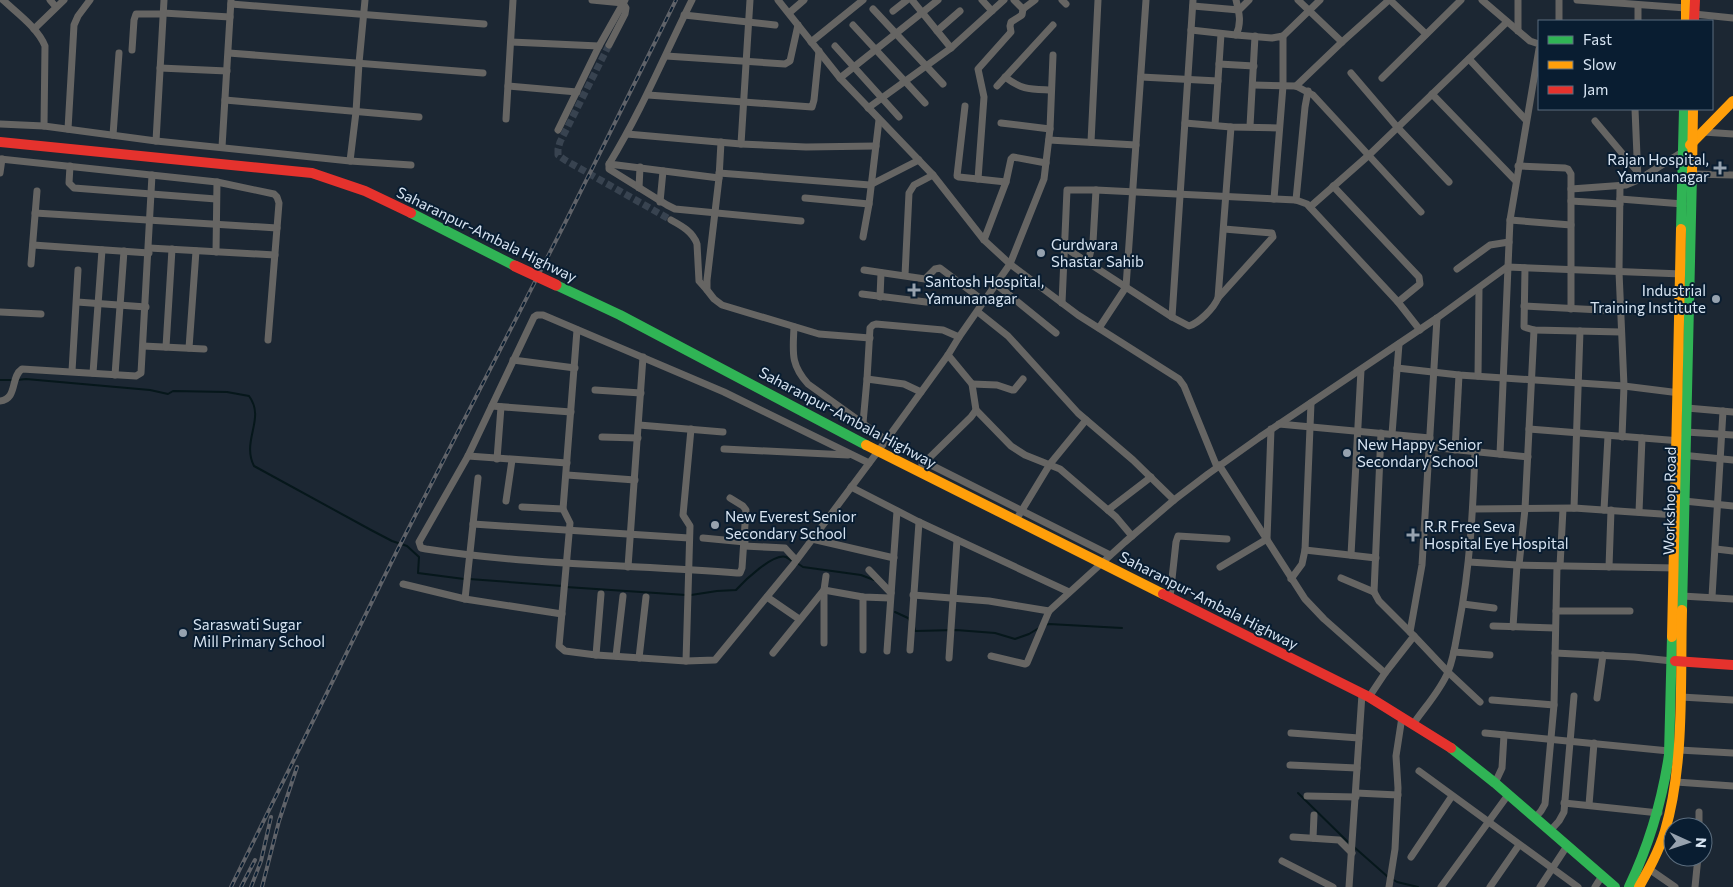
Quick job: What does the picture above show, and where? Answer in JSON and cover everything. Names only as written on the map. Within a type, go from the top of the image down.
[{"type":"main road","points":[[1688,147],[1731,105]]},
{"type":"main road","name":"Workshop Road","points":[[1629,887],[1645,852],[1659,813],[1666,776],[1674,751],[1681,697],[1676,662],[1682,596],[1676,515],[1687,408],[1683,393],[1692,174],[1684,110]]},
{"type":"main road","name":"Workshop Road","points":[[1683,438],[1683,204],[1693,110]]},
{"type":"main road","name":"Saharanpur-Ambala Highway","points":[[0,142],[312,173],[335,179],[382,199],[515,266],[620,315],[879,450],[920,466],[1019,515],[1101,563],[1366,695],[1446,744],[1495,783],[1615,887]]},
{"type":"main road","name":"Workshop Road","points":[[1639,887],[1665,832],[1676,782],[1674,751],[1676,662],[1679,568],[1684,501],[1681,455]]},
{"type":"main road","points":[[1676,662],[1733,665]]},
{"type":"street","points":[[3,0],[34,30],[43,40],[45,46],[44,126]]},
{"type":"street","points":[[50,0],[56,7]]},
{"type":"street","points":[[34,30],[64,0]]},
{"type":"street","points":[[68,129],[74,25],[90,0]]},
{"type":"street","points":[[156,140],[164,0]]},
{"type":"street","points":[[350,161],[365,0]]},
{"type":"street","points":[[506,118],[513,0]]},
{"type":"street","points":[[592,0],[624,1]]},
{"type":"street","points":[[692,0],[648,95],[609,164],[609,169],[671,208],[801,221]]},
{"type":"street","points":[[741,144],[750,0]]},
{"type":"street","points":[[778,0],[840,78],[919,160],[984,240],[1010,264],[1062,303],[1179,378],[1218,466],[1267,539],[1291,579],[1324,619],[1384,673]]},
{"type":"street","points":[[789,13],[804,0]]},
{"type":"street","points":[[811,42],[863,0]]},
{"type":"street","points":[[894,11],[907,0]]},
{"type":"street","points":[[912,0],[951,48]]},
{"type":"street","points":[[840,78],[938,0]]},
{"type":"street","points":[[982,0],[992,11]]},
{"type":"street","points":[[868,108],[951,48],[1004,0]]},
{"type":"street","points":[[1014,0],[1023,9]]},
{"type":"street","points":[[978,179],[984,96],[978,69],[1011,32],[1010,24],[1022,15],[1023,9],[1035,0]]},
{"type":"street","points":[[1091,142],[1098,0]]},
{"type":"street","points":[[1099,328],[1126,287],[1146,0]]},
{"type":"street","points":[[1236,0],[1239,10],[1239,28],[1236,35]]},
{"type":"street","points":[[1239,10],[1249,0]]},
{"type":"street","points":[[1298,0],[1342,42]]},
{"type":"street","points":[[1191,30],[1278,38],[1283,36],[1320,0]]},
{"type":"street","points":[[1296,86],[1390,0],[1426,34]]},
{"type":"street","points":[[1382,78],[1461,0]]},
{"type":"street","points":[[1482,0],[1530,41],[1538,44]]},
{"type":"street","points":[[1492,0],[1492,8]]},
{"type":"street","points":[[1518,0],[1518,31]]},
{"type":"street","points":[[1559,0],[1559,20]]},
{"type":"street","points":[[1577,0],[1630,2],[1638,5],[1733,18]]},
{"type":"street","points":[[609,45],[625,14],[624,1]]},
{"type":"street","points":[[558,130],[599,46],[624,1]]},
{"type":"street","points":[[222,147],[231,2],[484,24]]},
{"type":"street","points":[[1172,317],[1193,3],[1239,10]]},
{"type":"street","points":[[1638,5],[1638,20]]},
{"type":"street","points":[[873,9],[943,84]]},
{"type":"street","points":[[937,31],[960,11]]},
{"type":"street","points":[[132,50],[136,14],[163,13],[230,17]]},
{"type":"street","points":[[684,15],[775,25]]},
{"type":"street","points":[[1310,207],[1398,128],[1507,22]]},
{"type":"street","points":[[997,86],[1053,24]]},
{"type":"street","points":[[666,56],[788,63],[798,25]]},
{"type":"street","points":[[853,25],[925,104]]},
{"type":"street","points":[[1215,125],[1221,34]]},
{"type":"street","points":[[1250,126],[1255,36]]},
{"type":"street","points":[[1274,199],[1283,86],[1283,36]]},
{"type":"street","points":[[511,42],[599,46]]},
{"type":"street","points":[[835,46],[899,117]]},
{"type":"street","points":[[648,95],[812,107],[819,51]]},
{"type":"street","points":[[113,135],[119,53]]},
{"type":"street","points":[[229,53],[483,73]]},
{"type":"street","points":[[1500,454],[1510,220],[1538,54]]},
{"type":"street","points":[[578,330],[563,510],[570,520],[559,642],[561,649],[596,655],[686,661],[715,660],[795,562],[879,450],[998,285],[1010,264],[1041,188],[1050,129],[1053,55]]},
{"type":"street","points":[[1469,59],[1526,120]]},
{"type":"street","points":[[1219,64],[1254,66]]},
{"type":"street","points":[[160,68],[227,71]]},
{"type":"street","points":[[1351,73],[1398,128],[1449,182]]},
{"type":"street","points":[[1005,77],[1016,86],[1022,88],[1051,90]]},
{"type":"street","points":[[1141,77],[1218,81]]},
{"type":"street","points":[[1253,85],[1296,86],[1308,91],[1317,98],[1421,212]]},
{"type":"street","points":[[508,86],[577,92]]},
{"type":"street","points":[[1296,200],[1304,107],[1308,91]]},
{"type":"street","points":[[1432,94],[1516,181]]},
{"type":"street","points":[[225,100],[418,117]]},
{"type":"street","points":[[965,106],[957,176],[1006,182]]},
{"type":"street","points":[[1635,110],[1638,180]]},
{"type":"street","points":[[863,237],[879,120]]},
{"type":"street","points":[[1595,121],[1637,172]]},
{"type":"street","points":[[1001,123],[1050,129]]},
{"type":"street","points":[[1185,123],[1231,127],[1279,128]]},
{"type":"street","points":[[0,124],[44,126],[350,161],[411,165]]},
{"type":"street","points":[[1218,298],[1231,127]]},
{"type":"street","points":[[1703,132],[1733,134]]},
{"type":"street","points":[[627,134],[741,144],[806,147],[876,146]]},
{"type":"street","points":[[1049,140],[1136,145]]},
{"type":"street","points":[[707,290],[721,142]]},
{"type":"street","points":[[1572,189],[1620,186],[1638,180],[1688,147]]},
{"type":"street","points":[[984,240],[1006,182],[1010,162],[1014,157],[1046,163]]},
{"type":"street","points":[[0,173],[1,159],[217,182],[274,194],[279,203],[268,340]]},
{"type":"street","points":[[609,164],[663,171],[870,185],[919,160]]},
{"type":"street","points":[[70,166],[69,183],[74,188],[216,199]]},
{"type":"street","points":[[1518,166],[1568,169],[1571,174],[1571,309]]},
{"type":"street","points":[[639,188],[640,168]]},
{"type":"street","points":[[660,202],[663,171]]},
{"type":"street","points":[[1692,174],[1733,176]]},
{"type":"street","points":[[0,401],[7,400],[11,396],[15,386],[15,377],[22,369],[139,375],[146,307],[152,175]]},
{"type":"street","points":[[905,275],[909,193],[914,185],[932,175]]},
{"type":"street","points":[[216,252],[217,182]]},
{"type":"street","points":[[1333,186],[1419,277],[1420,284],[1398,302]]},
{"type":"street","points":[[1620,186],[1619,272],[1624,386],[1622,437]]},
{"type":"street","points":[[1062,303],[1067,190],[1181,193],[1296,200],[1310,207],[1398,302],[1420,330]]},
{"type":"street","points":[[1088,262],[1093,242],[1096,190]]},
{"type":"street","points":[[31,264],[37,191]]},
{"type":"street","points":[[805,198],[868,204]]},
{"type":"street","points":[[1571,202],[1620,201],[1683,204]]},
{"type":"street","points":[[35,213],[276,228]]},
{"type":"street","points":[[671,220],[684,228],[695,239],[697,244],[699,281],[714,300],[722,305],[827,336],[870,338]]},
{"type":"street","points":[[1510,220],[1571,225]]},
{"type":"street","points":[[1064,247],[1172,317],[1185,325],[1192,326],[1216,303],[1218,298],[1272,239],[1274,234],[1224,229]]},
{"type":"street","points":[[1457,269],[1490,245],[1509,242]]},
{"type":"street","points":[[33,245],[124,251],[172,249],[275,254]]},
{"type":"street","points":[[166,347],[172,249]]},
{"type":"street","points":[[93,373],[102,250]]},
{"type":"street","points":[[115,375],[124,251]]},
{"type":"street","points":[[189,348],[196,251]]},
{"type":"street","points":[[991,656],[1027,663],[1049,611],[1174,500],[1271,429],[1480,289],[1508,267],[1682,274]]},
{"type":"street","points":[[864,270],[905,275],[925,280],[935,269],[940,268],[985,302]]},
{"type":"street","points":[[1525,268],[1524,328],[1534,330],[1621,332]]},
{"type":"street","points":[[72,371],[78,270]]},
{"type":"street","points":[[880,297],[881,273]]},
{"type":"street","points":[[998,285],[1056,333]]},
{"type":"street","points":[[1478,376],[1480,289]]},
{"type":"street","points":[[862,294],[926,302]]},
{"type":"street","points":[[76,302],[146,307]]},
{"type":"street","points":[[1524,306],[1620,311]]},
{"type":"street","points":[[0,312],[41,314]]},
{"type":"street","points":[[978,312],[1008,336],[1054,388],[1086,420],[1151,477],[1174,500]]},
{"type":"street","points":[[730,498],[746,510],[745,544],[740,573],[566,564],[469,556],[426,550],[421,548],[419,542],[468,456],[534,317],[537,315],[543,315],[724,392],[851,455],[869,462]]},
{"type":"street","points":[[1349,887],[1359,738],[1366,695],[1412,634],[1422,565],[1437,318]]},
{"type":"street","points":[[863,422],[870,328],[873,325],[943,330],[960,337]]},
{"type":"street","points":[[794,327],[794,361],[800,374],[808,384],[863,422],[920,466],[976,410]]},
{"type":"street","points":[[1513,627],[1525,509],[1534,330]]},
{"type":"street","points":[[1574,508],[1580,331]]},
{"type":"street","points":[[1392,434],[1399,344]]},
{"type":"street","points":[[143,346],[204,349]]},
{"type":"street","points":[[948,355],[972,384],[976,410],[1018,451],[1064,472],[1108,510],[1132,536]]},
{"type":"street","points":[[628,567],[642,393],[643,357]]},
{"type":"street","points":[[513,360],[574,368]]},
{"type":"street","points":[[1397,368],[1459,375],[1624,386],[1683,393]]},
{"type":"street","points":[[1351,555],[1361,370]]},
{"type":"street","points":[[1455,450],[1459,375]]},
{"type":"street","points":[[866,379],[904,384],[921,392]]},
{"type":"street","points":[[972,384],[997,385],[1012,390],[1023,379]]},
{"type":"street","points":[[595,390],[642,393]]},
{"type":"street","points":[[1291,579],[1302,564],[1305,550],[1311,403]]},
{"type":"street","points":[[492,406],[571,412]]},
{"type":"street","points":[[497,459],[501,407]]},
{"type":"street","points":[[1687,408],[1733,412]]},
{"type":"street","points":[[1712,597],[1723,411]]},
{"type":"street","points":[[1086,420],[1050,464],[1019,515],[1110,555]]},
{"type":"street","points":[[1279,424],[1430,438]]},
{"type":"street","points":[[639,425],[723,432]]},
{"type":"street","points":[[686,661],[689,524],[684,514],[691,429]]},
{"type":"street","points":[[1267,539],[1271,429]]},
{"type":"street","points":[[1529,429],[1576,431],[1608,436],[1642,438],[1733,436]]},
{"type":"street","points":[[1382,433],[1374,592],[1379,601],[1480,702]]},
{"type":"street","points":[[1608,436],[1609,567]]},
{"type":"street","points":[[602,437],[638,438]]},
{"type":"street","points":[[1639,512],[1642,438]]},
{"type":"street","points":[[1429,447],[1528,457]]},
{"type":"street","points":[[724,449],[851,455]]},
{"type":"street","points":[[1414,724],[1441,685],[1448,672],[1454,652],[1469,562],[1475,452]]},
{"type":"street","points":[[1681,455],[1733,460]]},
{"type":"street","points":[[468,456],[567,463]]},
{"type":"street","points":[[506,501],[512,460]]},
{"type":"street","points":[[567,475],[635,480]]},
{"type":"street","points":[[1108,510],[1151,477]]},
{"type":"street","points":[[465,600],[478,478]]},
{"type":"street","points":[[851,487],[918,522],[1069,592]]},
{"type":"street","points":[[1684,501],[1733,506]]},
{"type":"street","points":[[522,507],[563,510]]},
{"type":"street","points":[[1473,508],[1574,508],[1676,515]]},
{"type":"street","points":[[1535,818],[1542,811],[1544,804],[1554,705],[1555,628],[1563,509]]},
{"type":"street","points":[[887,651],[897,511]]},
{"type":"street","points":[[910,650],[918,522]]},
{"type":"street","points":[[473,524],[689,538]]},
{"type":"street","points":[[1170,598],[1178,536],[1227,539]]},
{"type":"street","points":[[703,538],[785,548],[795,562]]},
{"type":"street","points":[[812,539],[894,558]]},
{"type":"street","points":[[1220,567],[1267,539]]},
{"type":"street","points":[[949,658],[957,540]]},
{"type":"street","points":[[1716,549],[1733,551]]},
{"type":"street","points":[[1305,550],[1376,558]]},
{"type":"street","points":[[1469,562],[1518,565],[1679,568]]},
{"type":"street","points":[[869,570],[890,596]]},
{"type":"street","points":[[824,643],[824,590],[826,576]]},
{"type":"street","points":[[1341,578],[1374,592]]},
{"type":"street","points":[[403,584],[465,600],[562,614]]},
{"type":"street","points":[[824,590],[863,597],[890,596]]},
{"type":"street","points":[[773,653],[824,590]]},
{"type":"street","points":[[596,655],[601,594]]},
{"type":"street","points":[[913,595],[998,602],[1049,611]]},
{"type":"street","points":[[616,656],[623,596]]},
{"type":"street","points":[[1682,596],[1733,599]]},
{"type":"street","points":[[639,658],[646,597]]},
{"type":"street","points":[[767,597],[799,619]]},
{"type":"street","points":[[863,597],[863,650]]},
{"type":"street","points":[[1463,604],[1494,608]]},
{"type":"street","points":[[1556,611],[1630,611]]},
{"type":"street","points":[[1493,626],[1555,628]]},
{"type":"street","points":[[1454,652],[1490,655]]},
{"type":"street","points":[[1555,653],[1603,655],[1676,662]]},
{"type":"street","points":[[1597,698],[1603,655]]},
{"type":"street","points":[[1550,831],[1562,817],[1574,696]]},
{"type":"street","points":[[1681,697],[1733,700]]},
{"type":"street","points":[[1492,700],[1554,705]]},
{"type":"street","points":[[1390,882],[1395,849],[1398,795],[1396,756],[1402,716]]},
{"type":"street","points":[[1290,733],[1359,738]]},
{"type":"street","points":[[1484,733],[1674,751],[1733,753]]},
{"type":"street","points":[[1495,783],[1502,768],[1504,735]]},
{"type":"street","points":[[1589,805],[1594,743]]},
{"type":"street","points":[[1290,765],[1358,768]]},
{"type":"street","points":[[1419,771],[1578,887]]},
{"type":"street","points":[[1676,782],[1733,786]]},
{"type":"street","points":[[1307,796],[1398,795]]},
{"type":"street","points":[[1441,887],[1487,821],[1508,795]]},
{"type":"street","points":[[1411,857],[1452,796]]},
{"type":"street","points":[[1564,802],[1659,813]]},
{"type":"street","points":[[1699,812],[1699,817]]},
{"type":"street","points":[[1313,838],[1314,815]]},
{"type":"street","points":[[1293,837],[1339,840],[1352,852]]},
{"type":"street","points":[[1490,887],[1519,845]]},
{"type":"street","points":[[1540,887],[1567,846]]},
{"type":"street","points":[[1282,861],[1333,887]]},
{"type":"street","points":[[1695,887],[1697,867]]},
{"type":"street","points":[[1649,869],[1675,887]]},
{"type":"street","points":[[1595,887],[1602,876]]},
{"type":"waterway","points":[[17,380],[26,379],[150,390],[168,394],[173,391],[227,392],[249,396],[254,405],[255,413],[250,447],[254,466],[392,541],[407,546],[419,557],[418,573],[464,579]]},
{"type":"waterway","points":[[0,380],[12,380]]},
{"type":"waterway","points":[[691,595],[736,590],[745,580],[774,559],[786,557],[792,561]]},
{"type":"waterway","points":[[797,563],[803,567],[861,575],[874,580]]},
{"type":"waterway","points":[[469,579],[562,586]]},
{"type":"waterway","points":[[566,587],[686,595]]},
{"type":"waterway","points":[[895,612],[908,618],[910,621]]},
{"type":"waterway","points":[[1045,625],[1122,628]]},
{"type":"waterway","points":[[914,627],[915,631],[956,630],[995,633],[1015,639],[1039,628]]},
{"type":"waterway","points":[[1298,793],[1350,844]]},
{"type":"waterway","points":[[1354,847],[1388,877]]},
{"type":"waterway","points":[[1392,879],[1418,887]]},
{"type":"tunnel","points":[[609,45],[560,142],[558,155],[671,220]]},
{"type":"railway","points":[[231,887],[398,549],[565,223],[676,0]]},
{"type":"railway","points":[[262,887],[279,821],[297,767]]},
{"type":"railway","points":[[251,887],[261,861],[271,817]]},
{"type":"railway","points":[[241,887],[255,860]]},
{"type":"traffic: fast","points":[[1681,229],[1684,110]]},
{"type":"traffic: fast","points":[[1682,610],[1692,174]]},
{"type":"traffic: fast","points":[[411,213],[515,266]]},
{"type":"traffic: fast","points":[[556,285],[620,315],[866,445]]},
{"type":"traffic: fast","points":[[1629,887],[1649,839],[1659,806],[1669,755],[1672,637]]},
{"type":"traffic: fast","points":[[1451,748],[1495,783],[1615,887]]},
{"type":"traffic: slow","points":[[1686,0],[1686,20]]},
{"type":"traffic: slow","points":[[1690,145],[1733,101]]},
{"type":"traffic: slow","points":[[1692,174],[1693,110]]},
{"type":"traffic: slow","points":[[1672,637],[1681,229]]},
{"type":"traffic: slow","points":[[866,445],[1163,594]]},
{"type":"traffic: slow","points":[[1639,887],[1654,860],[1663,838],[1676,778],[1679,750],[1682,610]]},
{"type":"traffic: jam","points":[[1694,20],[1695,0]]},
{"type":"traffic: jam","points":[[0,142],[312,173],[365,191],[411,213]]},
{"type":"traffic: jam","points":[[515,266],[556,285]]},
{"type":"traffic: jam","points":[[1163,594],[1369,697],[1451,748]]},
{"type":"traffic: jam","points":[[1675,661],[1733,665]]},
{"type":"place","name":"Rajan Hospital, Yamunanagar","points":[[1720,168]]},
{"type":"place","name":"Gurdwara Shastar Sahib","points":[[1041,253]]},
{"type":"place","name":"Santosh Hospital, Yamunanagar","points":[[914,290]]},
{"type":"place","name":"Industrial Training Institute","points":[[1716,299]]},
{"type":"place","name":"New Happy Senior Secondary School","points":[[1347,453]]},
{"type":"place","name":"New Everest Senior Secondary School","points":[[715,525]]},
{"type":"place","name":"R.R Free Seva Hospital Eye Hospital","points":[[1413,535]]},
{"type":"place","name":"Saraswati Sugar Mill Primary School","points":[[183,633]]}]
